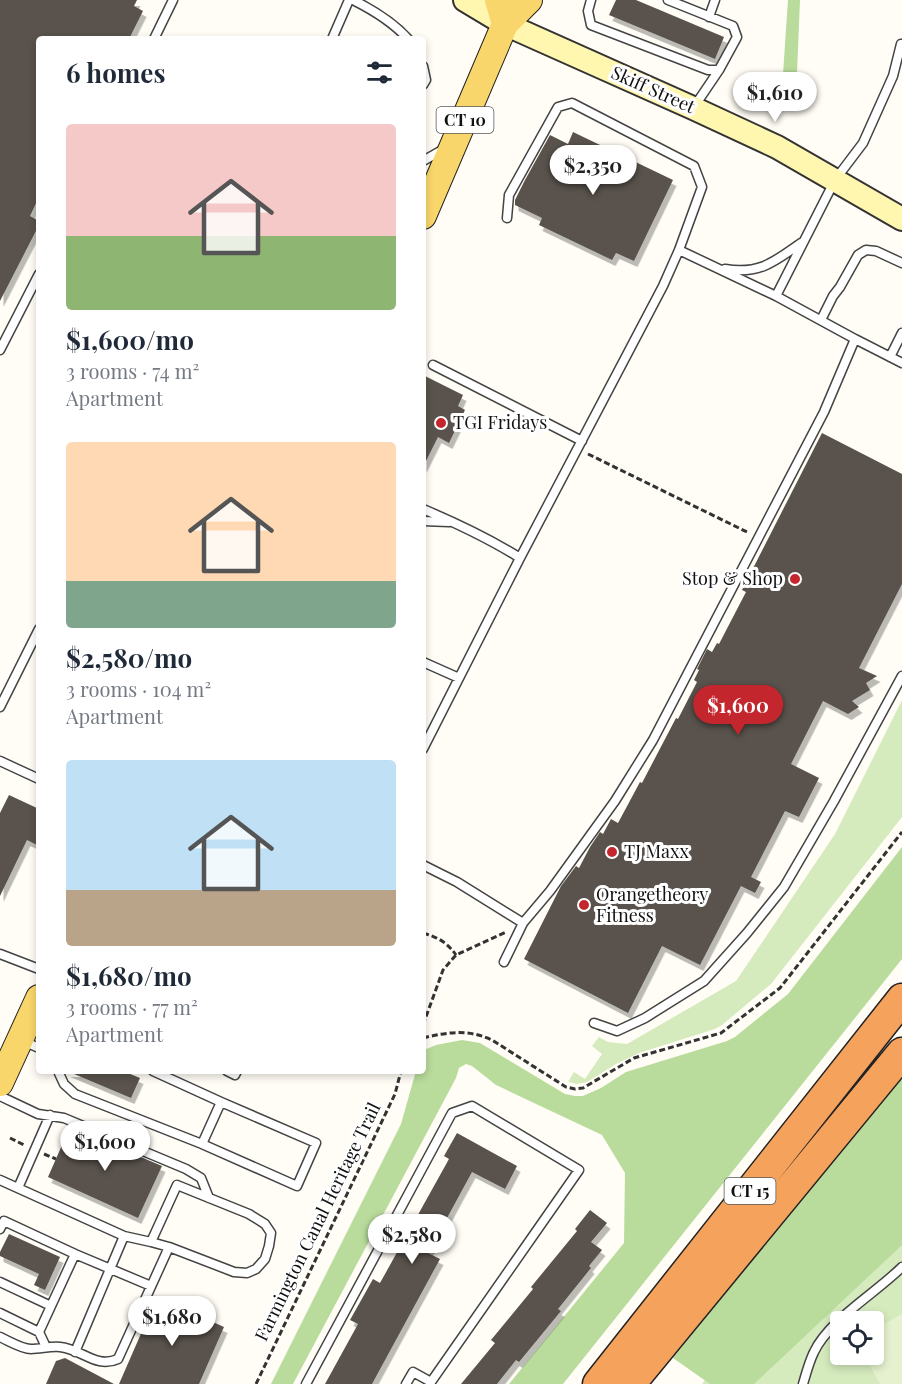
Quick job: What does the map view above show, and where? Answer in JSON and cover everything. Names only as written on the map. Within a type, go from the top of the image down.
[{"type":"highway","name":"CT 15","points":[[598,1384],[902,999]]},
{"type":"highway","name":"CT 15","points":[[630,1384],[902,1053]]},
{"type":"main road","name":"Skiff Street","points":[[465,0],[502,12],[693,108],[777,147],[897,213]]},
{"type":"main road","name":"CT 10","points":[[426,209],[462,128],[502,12],[529,0]]},
{"type":"main road","points":[[0,1083],[29,1044],[36,1012]]},
{"type":"lane","points":[[155,36],[173,0]]},
{"type":"lane","points":[[333,36],[351,0],[372,10],[405,36]]},
{"type":"lane","points":[[591,0],[588,12],[591,25],[708,70],[719,70]]},
{"type":"lane","points":[[668,0],[733,26],[737,37],[719,70],[693,108]]},
{"type":"lane","points":[[709,17],[715,0]]},
{"type":"lane","points":[[776,296],[835,180],[863,143],[893,76],[901,44]]},
{"type":"lane","points":[[426,743],[663,286],[680,250],[702,187],[694,166],[572,103],[558,106],[509,195],[507,218]]},
{"type":"lane","points":[[426,159],[442,151],[462,128]]},
{"type":"lane","points":[[717,268],[743,271],[764,267],[804,241]]},
{"type":"lane","points":[[680,250],[776,296],[902,363]]},
{"type":"lane","points":[[821,320],[832,296],[840,287],[858,255],[866,250],[876,250],[902,263]]},
{"type":"lane","points":[[0,350],[36,280]]},
{"type":"lane","points":[[890,357],[902,333]]},
{"type":"lane","points":[[504,962],[523,923],[550,891],[615,801],[653,740],[824,411],[855,339]]},
{"type":"lane","points":[[433,365],[582,441]]},
{"type":"lane","points":[[426,509],[520,558]]},
{"type":"lane","points":[[426,521],[455,523]]},
{"type":"lane","points":[[0,707],[36,635]]},
{"type":"lane","points":[[426,663],[459,678]]},
{"type":"lane","points":[[594,1023],[617,1031],[645,1018],[704,981],[747,933],[784,887],[902,676]]},
{"type":"lane","points":[[0,761],[36,778]]},
{"type":"lane","points":[[426,866],[457,882],[523,923]]},
{"type":"lane","points":[[0,954],[36,968]]},
{"type":"lane","points":[[59,1074],[64,1084],[75,1094],[202,1144],[297,1186],[316,1143],[160,1074]]},
{"type":"lane","points":[[0,1096],[38,1114],[73,1121],[186,1169],[201,1178],[209,1198]]},
{"type":"lane","points":[[202,1144],[221,1102]]},
{"type":"lane","points":[[306,1384],[452,1113],[472,1106],[579,1170],[431,1383],[413,1372],[406,1384]]},
{"type":"lane","points":[[18,1188],[50,1115]]},
{"type":"lane","points":[[0,1180],[124,1236],[169,1247],[234,1272],[247,1273],[256,1269],[265,1259],[271,1233],[265,1224],[249,1214],[177,1185],[151,1242]]},
{"type":"lane","points":[[0,1229],[4,1221],[151,1286]]},
{"type":"lane","points":[[75,1352],[124,1236]]},
{"type":"lane","points":[[0,1337],[29,1349],[61,1347],[102,1363],[118,1359],[169,1247]]},
{"type":"lane","points":[[39,1332],[75,1254]]},
{"type":"lane","points":[[803,1384],[814,1352],[831,1327],[902,1267]]},
{"type":"lane","points":[[0,1282],[51,1306]]},
{"type":"lane","points":[[0,1313],[39,1332],[46,1347]]},
{"type":"path","points":[[588,454],[747,532]]},
{"type":"path","points":[[426,1017],[443,970],[456,955],[523,923]]},
{"type":"path","points":[[426,934],[435,936],[449,945],[456,955]]},
{"type":"path","name":"Farmington Canal Heritage Trail","points":[[256,1384],[395,1094],[400,1074]]},
{"type":"green space","points":[[788,0],[800,0],[795,91],[782,89]]},
{"type":"green space","points":[[902,700],[902,817],[771,984],[715,1029],[639,1053],[587,1082],[577,1084],[568,1082],[574,1072],[585,1079],[602,1054],[592,1046],[599,1037],[608,1042],[627,1044],[736,981],[835,834]]},
{"type":"green space","points":[[902,847],[902,959],[563,1384],[509,1384],[624,1243],[625,1173],[602,1135],[496,1085],[472,1066],[466,1064],[459,1068],[456,1078],[293,1384],[271,1384],[401,1124],[415,1074],[426,1074],[426,1049],[462,1040],[480,1043],[565,1094],[583,1096],[626,1072],[727,1041],[788,994]]},
{"type":"green space","points":[[902,1073],[902,1245],[754,1384],[710,1384],[673,1358]]},
{"type":"green space","points":[[902,1157],[902,1384],[702,1384],[809,1242]]},
{"type":"green space","points":[[902,1314],[902,1384],[880,1384],[870,1365],[884,1365],[884,1324]]},
{"type":"building","points":[[0,0],[137,0],[134,6],[143,11],[130,36],[36,36],[36,203],[30,216],[36,219],[36,231],[0,301]]},
{"type":"building","points":[[616,0],[636,0],[724,37],[715,59],[609,15]]},
{"type":"building","points":[[573,132],[673,180],[634,261],[616,253],[612,260],[539,225],[542,218],[515,205],[515,200],[525,180],[550,135],[568,144]]},
{"type":"building","name":"TGI Fridays","points":[[426,376],[463,395],[458,406],[465,410],[449,443],[438,437],[426,461]]},
{"type":"building","points":[[822,433],[902,474],[902,584],[859,668],[877,676],[866,683],[870,690],[852,701],[859,707],[848,714],[823,701],[791,764],[819,778],[799,817],[785,811],[751,877],[761,882],[755,893],[741,886],[700,965],[662,946],[628,1013],[524,959],[561,886],[576,866],[579,868],[590,847],[600,832],[603,834],[611,819],[618,823],[640,782],[642,783],[697,682],[694,680],[699,670],[697,669],[707,649],[712,652],[717,643],[719,644],[746,592],[742,590]]},
{"type":"building","points":[[9,795],[36,808],[36,844],[27,840],[0,896],[0,813]]},
{"type":"building","points":[[74,1074],[130,1074],[140,1078],[131,1098]]},
{"type":"building","points":[[70,1127],[162,1166],[138,1218],[48,1177]]},
{"type":"building","points":[[457,1133],[517,1166],[505,1189],[472,1172],[428,1253],[440,1259],[372,1384],[325,1384],[358,1324],[350,1320],[373,1279],[380,1283],[449,1159],[444,1156]]},
{"type":"building","points":[[590,1210],[607,1223],[591,1242],[602,1250],[589,1266],[591,1268],[558,1309],[561,1311],[519,1362],[516,1360],[497,1384],[461,1384],[495,1343],[491,1340],[533,1289],[531,1287],[577,1231],[575,1229]]},
{"type":"building","points":[[9,1234],[60,1257],[45,1290],[34,1285],[39,1274],[0,1256]]},
{"type":"building","points":[[157,1297],[224,1327],[199,1384],[119,1384]]},
{"type":"building","points":[[65,1358],[114,1384],[46,1384],[56,1361]]},
{"type":"place","name":"TGI Fridays","points":[[441,423]]},
{"type":"place","name":"Stop & Shop","points":[[795,579]]},
{"type":"place","name":"TJ Maxx","points":[[612,852]]},
{"type":"place","name":"Orangetheory Fitness","points":[[584,905]]}]
